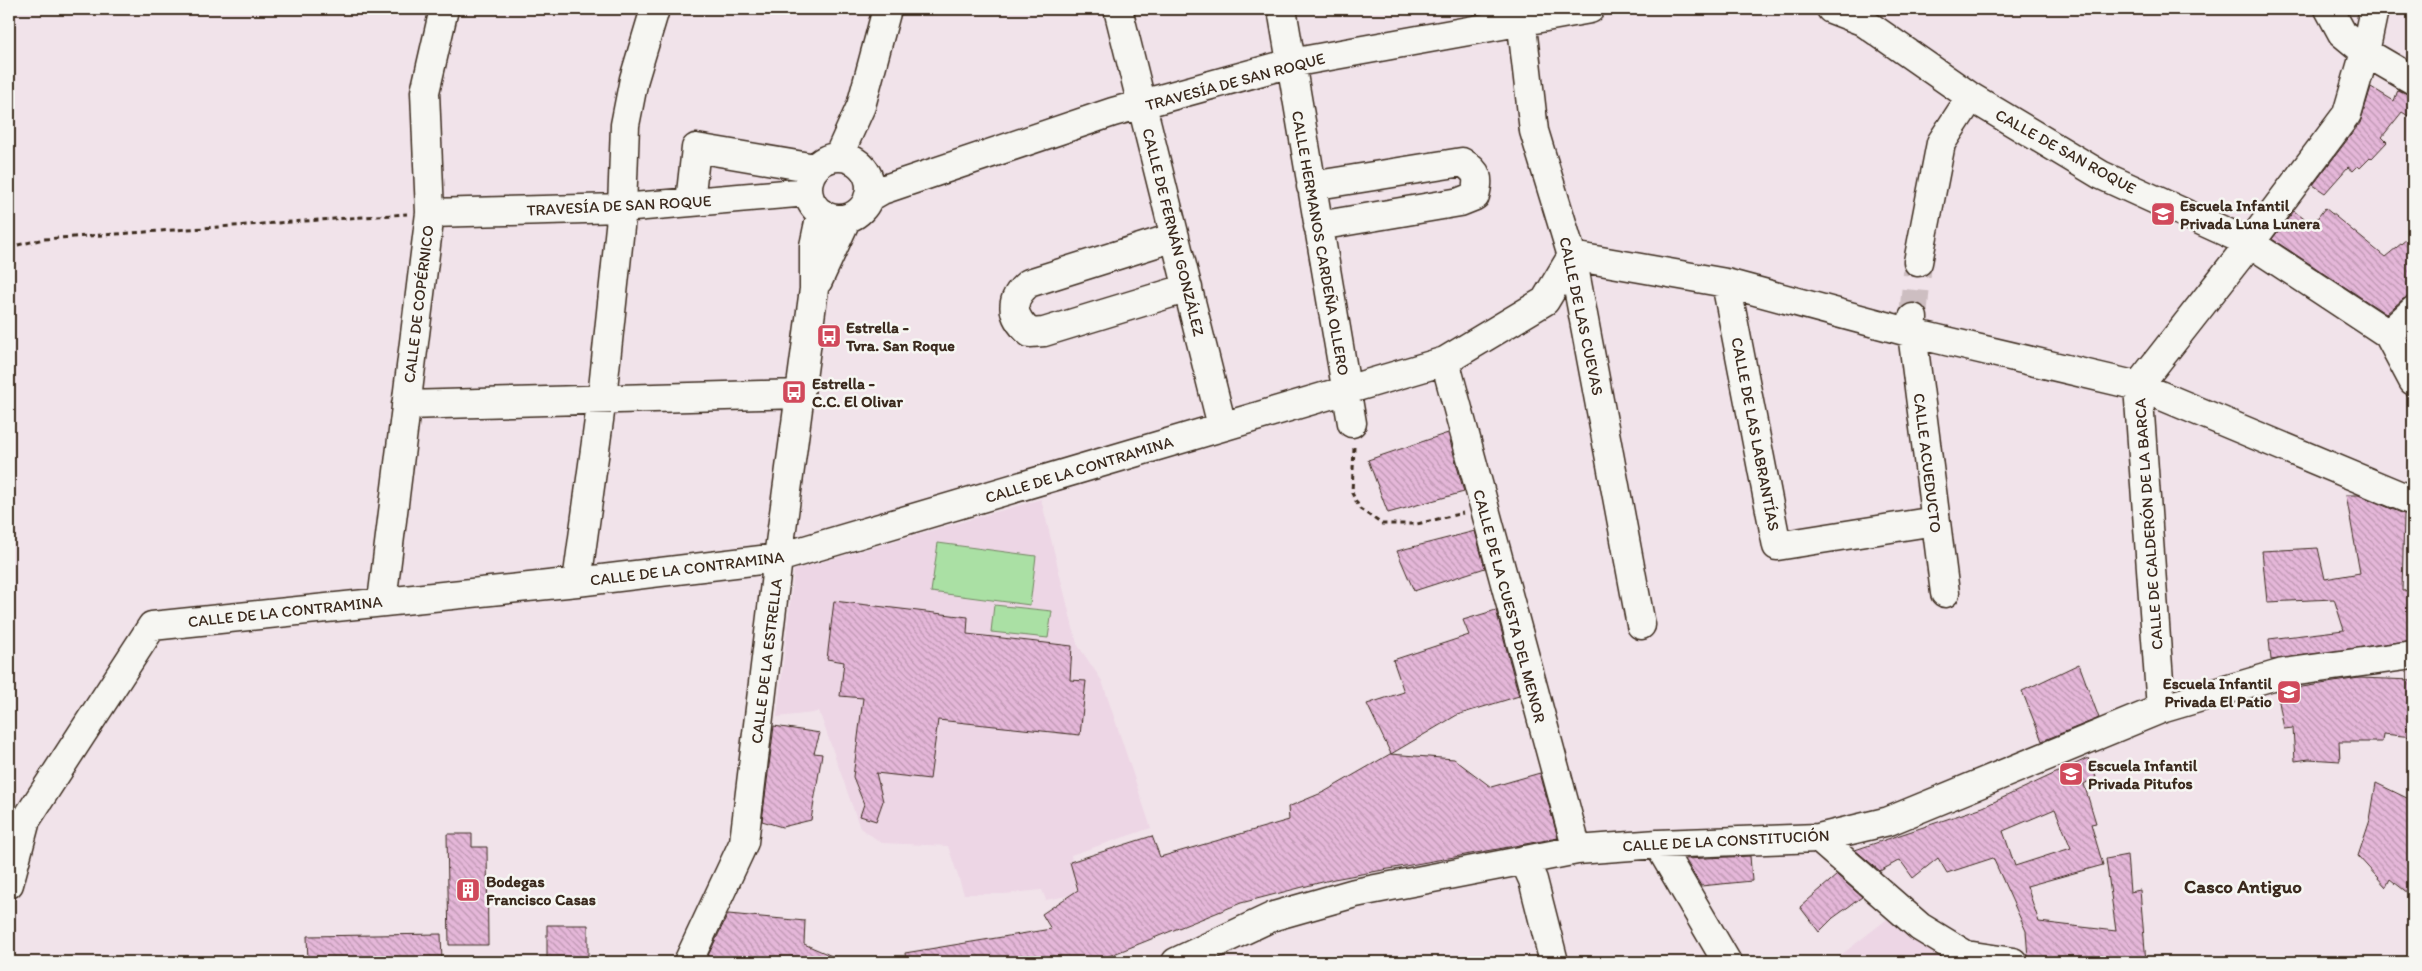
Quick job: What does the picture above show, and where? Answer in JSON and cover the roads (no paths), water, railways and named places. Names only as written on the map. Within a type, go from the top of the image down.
[{"type":"street","name":"CALLE DE COPÉRNICO","points":[[382,601],[430,213],[424,92],[444,9]]},
{"type":"street","points":[[576,582],[602,398],[622,208],[625,125],[634,79],[655,9]]},
{"type":"street","name":"CALLE DE LA ESTRELLA","points":[[688,962],[744,842],[778,558],[814,289],[887,9]]},
{"type":"street","name":"CALLE DE FERNÁN GONZÁLEZ","points":[[1118,9],[1222,426]]},
{"type":"street","name":"CALLE HERMANOS CARDEÑA OLLERO","points":[[1282,9],[1352,423]]},
{"type":"street","name":"TRAVESÍA DE SAN ROQUE","points":[[430,213],[622,208],[840,186],[882,190],[1113,112],[1290,63],[1520,15],[1590,9]]},
{"type":"street","name":"CALLE DE SAN ROQUE","points":[[1831,9],[1862,21],[1971,97],[2102,174],[2250,243],[2388,334],[2413,381]]},
{"type":"street","points":[[2329,9],[2342,33],[2365,52],[2413,80]]},
{"type":"street","name":"CALLE DE CALDERÓN DE LA BARCA","points":[[2161,709],[2138,386],[2250,243],[2347,114],[2365,52],[2373,14],[2372,9]]},
{"type":"street","name":"CALLE DE LAS CUEVAS","points":[[1520,15],[1534,131],[1572,256],[1641,625]]},
{"type":"street","points":[[1918,262],[1941,143],[1971,97]]},
{"type":"street","points":[[690,202],[696,148],[840,186]]},
{"type":"street","points":[[1311,186],[1462,162],[1474,169],[1478,181],[1475,196],[1460,202],[1318,226]]},
{"type":"street","points":[[1175,237],[1029,283],[1018,292],[1014,303],[1016,314],[1021,325],[1030,333],[1044,332],[1188,288]]},
{"type":"street","points":[[1572,256],[1726,283],[1912,326],[2138,386],[2413,501]]},
{"type":"street","name":"CALLE DE LA CONTRAMINA","points":[[9,884],[26,820],[152,626],[576,582],[778,558],[1445,361],[1545,301],[1572,256]]},
{"type":"street","name":"CALLE DE LAS LABRANTÍAS","points":[[1726,283],[1777,546],[1935,521]]},
{"type":"street","points":[[2388,334],[2413,311]]},
{"type":"street","name":"CALLE ACUEDUCTO","points":[[1912,326],[1945,593]]},
{"type":"street","name":"CALLE DE LA CUESTA DEL MENOR","points":[[1445,361],[1483,508],[1577,850]]},
{"type":"street","points":[[406,405],[602,398],[800,394]]},
{"type":"street","name":"CALLE DE LA CONSTITUCIÓN","points":[[1176,962],[1274,916],[1355,893],[1577,850],[1658,844],[1818,838],[1889,821],[2161,709],[2283,673],[2413,655]]},
{"type":"street","points":[[1818,838],[1920,927],[1966,955],[2013,962]]},
{"type":"street","points":[[1658,844],[1727,962]]},
{"type":"street","points":[[1524,860],[1533,880],[1554,962]]},
{"type":"tunnel","points":[[1913,318],[1918,262]]},
{"type":"place","name":"Escuela Infantil Privada Luna Lunera","points":[[2163,214]]},
{"type":"place","name":"Estrella - Tvra. San Roque","points":[[829,336]]},
{"type":"place","name":"Estrella - C.C. El Olivar","points":[[794,392]]},
{"type":"place","name":"Escuela Infantil Privada El Patio","points":[[2289,692]]},
{"type":"place","name":"Escuela Infantil Privada Pitufos","points":[[2071,774]]},
{"type":"place","name":"Bodegas Francisco Casas","points":[[468,890]]},
{"type":"district","name":"Casco Antiguo","points":[[2243,886]]}]
